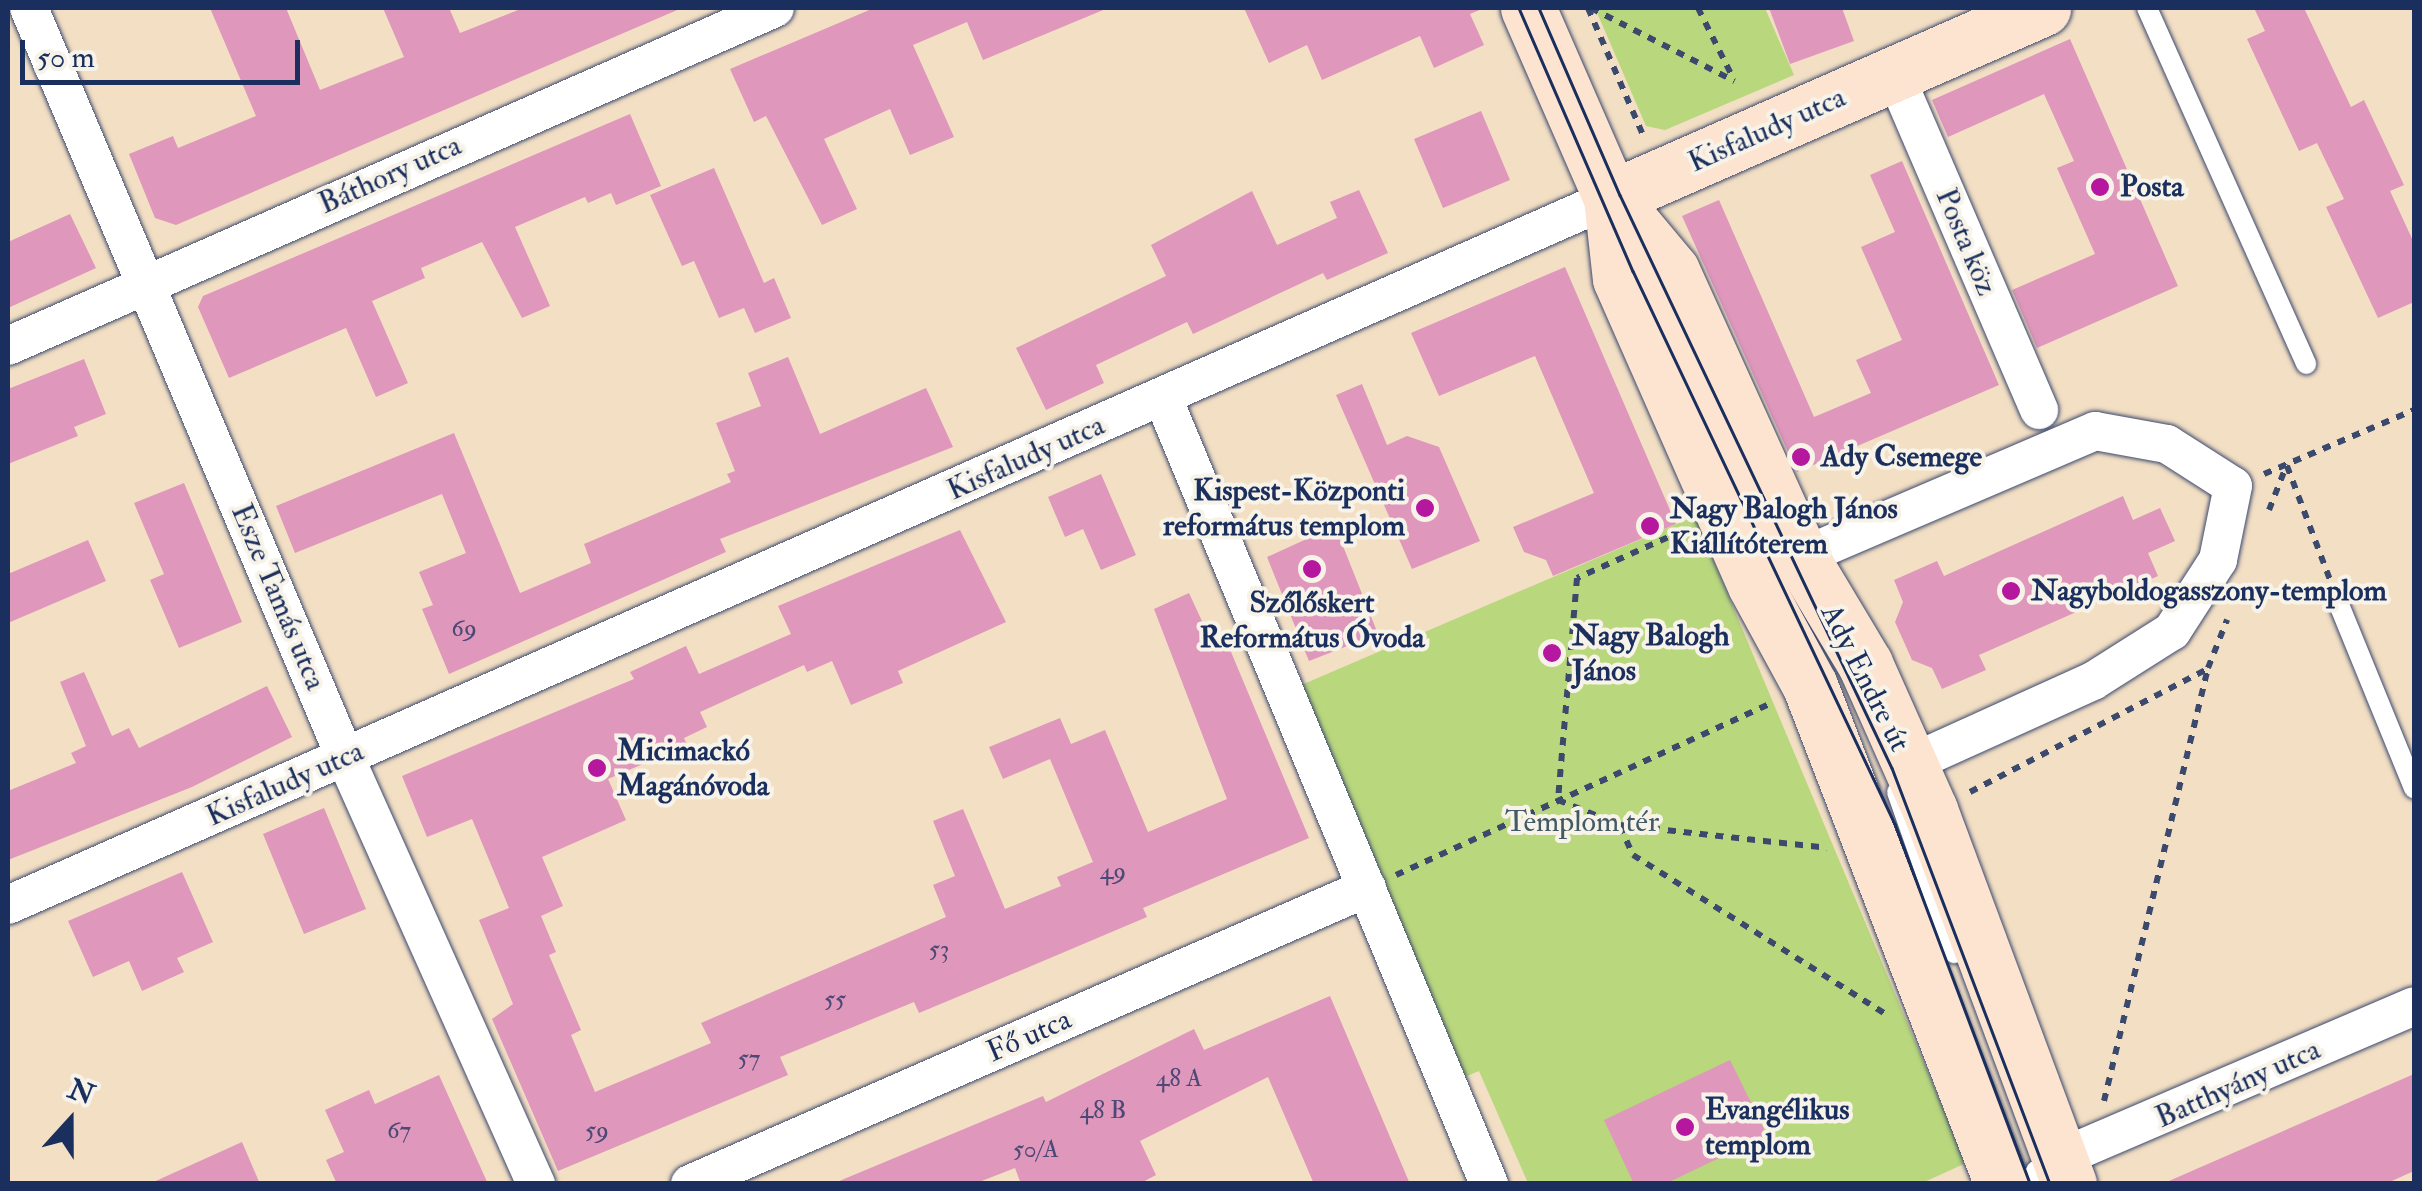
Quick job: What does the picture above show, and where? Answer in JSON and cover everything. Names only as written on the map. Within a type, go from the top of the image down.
[{"type":"street","name":"Esze Tamás utca","points":[[28,8],[345,757],[536,1184]]},
{"type":"street","name":"Báthory utca","points":[[8,346],[144,282],[775,8]]},
{"type":"street","name":"Ady Endre út","points":[[1528,8],[1610,198],[1620,278],[1756,585],[1792,694],[1885,794],[2046,1170]]},
{"type":"street","name":"Kisfaludy utca","points":[[8,905],[2043,8]]},
{"type":"street","name":"Posta köz","points":[[1894,73],[2039,410]]},
{"type":"street","name":"Ady Endre út","points":[[1610,198],[1672,271],[1801,558],[1865,664],[1885,794],[2046,1170]]},
{"type":"street","points":[[1162,398],[1489,1184]]},
{"type":"street","points":[[1801,558],[2095,432],[2167,444],[2232,486],[2218,560],[2172,631],[2093,681],[1885,794]]},
{"type":"street","name":"Fő utca","points":[[690,1184],[1368,888]]},
{"type":"street","name":"Batthyány utca","points":[[2046,1170],[2414,1006]]},
{"type":"lane","points":[[2147,8],[2306,364]]},
{"type":"lane","points":[[2340,607],[2414,788]]},
{"type":"lane","points":[[1885,794],[1960,968]]},
{"type":"path","points":[[1589,8],[1734,82]]},
{"type":"path","points":[[1589,8],[1661,177]]},
{"type":"path","points":[[1698,8],[1759,133]]},
{"type":"path","points":[[2340,607],[2287,464],[2414,410]]},
{"type":"path","points":[[1558,800],[1577,578],[1700,523]]},
{"type":"path","points":[[1965,794],[2208,668],[2046,1170]]},
{"type":"path","points":[[1368,888],[1792,694]]},
{"type":"path","points":[[1558,800],[1620,825],[1834,848],[1885,794]]},
{"type":"path","points":[[1620,825],[1632,855],[1894,1020]]},
{"type":"green space","points":[[1595,8],[1765,8],[1794,75],[1665,130],[1646,126]]},
{"type":"green space","name":"Templom tér","points":[[1695,516],[1966,1163],[1920,1184],[1528,1183],[1479,1071],[1448,1084],[1285,692]]},
{"type":"building","points":[[210,8],[286,8],[320,90],[404,57],[383,8],[449,8],[460,33],[523,8],[682,8],[176,225],[155,218],[129,154],[173,136],[178,148],[256,116]]},
{"type":"building","points":[[874,8],[1108,8],[983,60],[967,22],[913,45],[954,137],[910,155],[890,109],[824,139],[857,209],[822,225],[766,116],[754,122],[730,69]]},
{"type":"building","points":[[1244,8],[1484,8],[1470,14],[1484,45],[1434,68],[1420,36],[1322,80],[1307,45],[1269,63]]},
{"type":"building","points":[[1769,8],[1842,8],[1854,41],[1790,64]]},
{"type":"building","points":[[2254,8],[2304,8],[2351,107],[2364,100],[2404,185],[2390,191],[2414,243],[2414,302],[2378,318],[2326,207],[2344,199],[2317,143],[2299,151],[2247,39],[2265,31]]},
{"type":"building","name":"Posta","points":[[2070,39],[2178,286],[2037,348],[2012,290],[2095,254],[2057,168],[2074,161],[2044,94],[1948,137],[1932,100]]},
{"type":"building","points":[[1481,111],[1510,180],[1443,208],[1414,139]]},
{"type":"building","points":[[630,114],[661,186],[616,205],[611,193],[588,203],[585,197],[515,227],[550,306],[522,318],[482,242],[421,268],[425,278],[372,301],[408,383],[376,397],[346,328],[229,378],[198,307],[203,296]]},
{"type":"building","points":[[1902,161],[1999,385],[1797,472],[1682,216],[1719,200],[1814,417],[1871,393],[1856,360],[1902,340],[1861,247],[1895,232],[1870,175]]},
{"type":"building","points":[[714,168],[764,283],[774,278],[791,318],[755,333],[744,308],[719,318],[694,261],[682,266],[650,195]]},
{"type":"building","points":[[1359,190],[1388,253],[1327,280],[1323,273],[1193,334],[1187,322],[1096,365],[1104,383],[1046,410],[1016,348],[1166,276],[1151,245],[1252,191],[1277,245],[1337,218],[1330,202]]},
{"type":"building","points":[[70,214],[96,268],[8,308],[8,242]]},
{"type":"building","points":[[1565,267],[1676,524],[1553,576],[1546,560],[1524,552],[1513,527],[1594,493],[1535,356],[1439,396],[1411,333]]},
{"type":"building","points":[[788,357],[820,434],[926,388],[953,447],[720,539],[726,552],[449,674],[422,609],[433,605],[419,572],[466,553],[442,494],[295,553],[276,506],[454,433],[520,593],[591,563],[584,544],[731,482],[727,474],[735,471],[716,423],[761,406],[748,373]]},
{"type":"building","points":[[84,359],[106,414],[74,427],[78,436],[8,464],[8,389]]},
{"type":"building","name":"Kispest-Központi református templom","points":[[1362,384],[1387,445],[1407,436],[1439,447],[1480,541],[1412,569],[1336,395]]},
{"type":"building","points":[[1101,474],[1136,555],[1101,570],[1083,529],[1065,537],[1048,497]]},
{"type":"building","points":[[184,483],[242,622],[179,648],[150,580],[164,574],[134,503]]},
{"type":"building","name":"Nagyboldogasszony-templom","points":[[2123,496],[2133,520],[2160,508],[2175,541],[2148,553],[2158,576],[1979,655],[1986,670],[1942,689],[1932,668],[1912,660],[1895,622],[1903,602],[1894,580],[1937,561],[1944,576]]},
{"type":"building","name":"Szőlőskert Református Óvoda","points":[[1335,526],[1378,634],[1309,661],[1267,557]]},
{"type":"building","points":[[960,530],[1006,622],[898,671],[903,683],[851,705],[832,661],[807,672],[804,665],[700,712],[707,727],[684,738],[687,745],[608,779],[626,820],[542,857],[563,906],[541,916],[556,952],[549,955],[581,1030],[571,1035],[595,1092],[711,1043],[701,1023],[946,917],[933,885],[955,876],[933,821],[963,809],[1005,909],[1061,886],[1057,877],[1093,862],[1050,759],[1003,779],[989,747],[1060,718],[1071,744],[1105,730],[1148,832],[1227,799],[1154,609],[1189,593],[1213,645],[1226,640],[1309,838],[1143,908],[1147,917],[919,1013],[914,1002],[780,1057],[788,1075],[558,1171],[492,1019],[513,1004],[479,920],[509,908],[472,819],[427,837],[402,776],[634,679],[630,672],[686,646],[699,674],[791,634],[778,606]]},
{"type":"building","points":[[88,540],[106,581],[8,623],[8,574]]},
{"type":"building","points":[[84,672],[112,736],[129,728],[139,748],[267,686],[292,737],[192,787],[8,860],[8,791],[76,763],[71,753],[86,746],[60,682]]},
{"type":"building","points":[[324,808],[366,909],[304,934],[263,834]]},
{"type":"building","points":[[182,872],[213,942],[177,958],[184,972],[142,991],[129,961],[93,977],[68,921]]},
{"type":"building","points":[[1330,996],[1410,1184],[1314,1184],[1268,1077],[1140,1141],[1156,1175],[1139,1184],[1021,1184],[1015,1168],[974,1184],[832,1184],[1043,1096],[1046,1102],[1194,1029],[1204,1050]]},
{"type":"building","name":"Evangélikus templom","points":[[1730,1060],[1767,1135],[1665,1184],[1634,1184],[1604,1120]]},
{"type":"building","points":[[2414,1074],[2414,1171],[2385,1184],[2162,1184]]},
{"type":"building","points":[[439,1075],[488,1184],[337,1184],[326,1160],[344,1152],[325,1110],[369,1090],[375,1104]]},
{"type":"building","points":[[242,1142],[260,1184],[149,1184]]},
{"type":"tram line","points":[[1519,8],[1633,271],[1895,824],[2030,1184]]},
{"type":"tram line","points":[[1539,8],[1620,195],[1892,768],[2050,1184]]},
{"type":"place","name":"Posta","points":[[2100,187]]},
{"type":"place","name":"Ady Csemege","points":[[1801,457]]},
{"type":"place","name":"Kispest-Központi református templom","points":[[1425,508]]},
{"type":"place","name":"Nagy Balogh János Kiállítóterem","points":[[1650,526]]},
{"type":"place","name":"Szőlőskert Református Óvoda","points":[[1312,569]]},
{"type":"place","name":"Nagyboldogasszony-templom","points":[[2011,591]]},
{"type":"place","name":"Nagy Balogh János","points":[[1552,653]]},
{"type":"place","name":"Micimackó Magánóvoda","points":[[597,768]]},
{"type":"place","name":"Evangélikus templom","points":[[1685,1127]]}]
